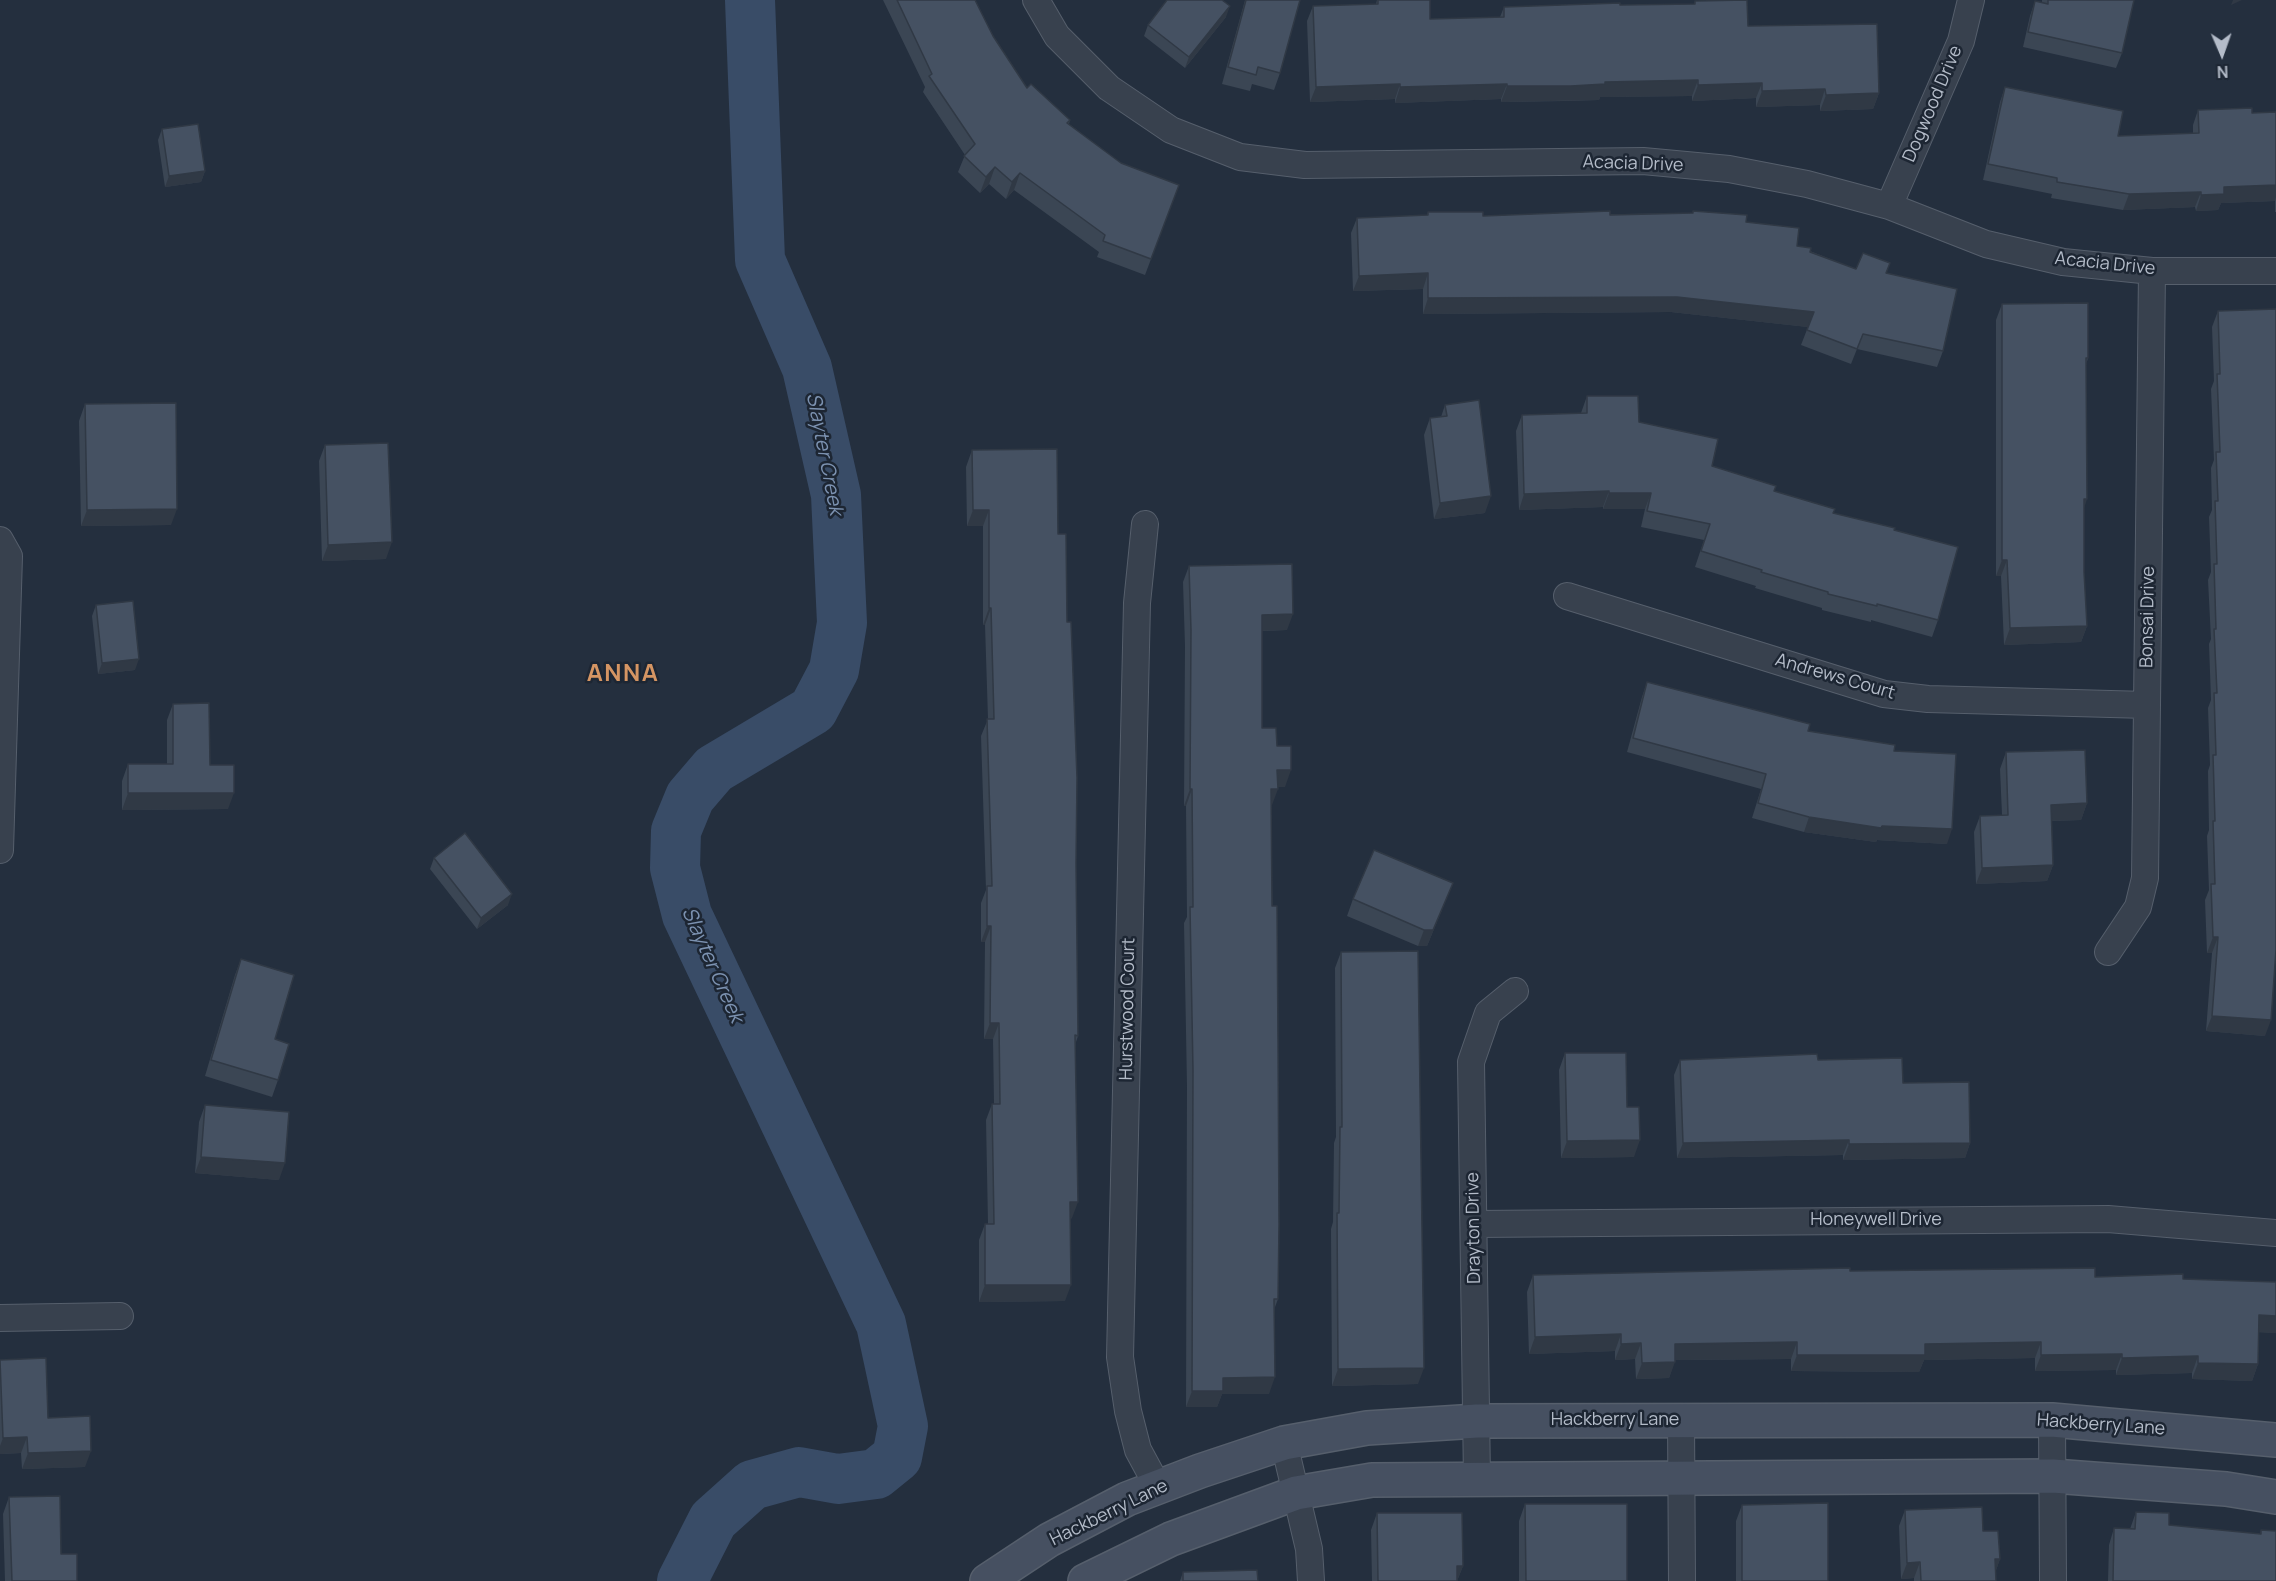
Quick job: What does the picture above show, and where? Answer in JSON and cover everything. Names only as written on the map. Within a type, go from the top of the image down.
[{"type":"street","name":"Acacia Drive","points":[[1036,0],[1057,36],[1109,88],[1171,130],[1240,157],[1305,165],[1643,161],[1729,169],[1807,184],[1889,206],[1986,244],[2062,262],[2152,271],[2276,271]]},
{"type":"street","name":"Dogwood Drive","points":[[1889,206],[1961,41],[1971,0]]},
{"type":"street","name":"Bonsai Drive","points":[[2108,952],[2138,907],[2145,878],[2152,271]]},
{"type":"street","name":"Hurstwood Court","points":[[1145,524],[1137,603],[1120,1357],[1128,1410],[1138,1450],[1158,1486]]},
{"type":"street","points":[[0,540],[9,556],[0,850]]},
{"type":"street","name":"Andrews Court","points":[[1568,596],[1884,694],[1928,699],[2147,705]]},
{"type":"street","name":"Drayton Drive","points":[[1477,1480],[1478,1421],[1471,1062],[1488,1013],[1515,991]]},
{"type":"street","name":"Honeywell Drive","points":[[1474,1224],[2108,1218],[2276,1233]]},
{"type":"street","points":[[0,1318],[120,1316]]},
{"type":"street","points":[[1681,1420],[1682,1581]]},
{"type":"street","name":"Hackberry Lane","points":[[987,1581],[1049,1540],[1127,1499],[1158,1486],[1284,1443],[1367,1428],[1478,1421],[2052,1420],[2276,1440]]},
{"type":"street","points":[[2052,1420],[2053,1581]]},
{"type":"street","points":[[1284,1443],[1309,1549],[1311,1581]]},
{"type":"street","points":[[1085,1581],[1171,1539],[1296,1493],[1372,1480],[2053,1476],[2226,1489],[2276,1497]]},
{"type":"building","points":[[897,0],[975,0],[993,36],[1027,88],[1031,84],[1070,120],[1067,123],[1121,163],[1179,185],[1151,259],[1103,241],[1105,235],[1020,173],[1012,182],[995,167],[986,177],[964,156],[975,144],[929,76],[932,74]]},
{"type":"building","points":[[1167,0],[1222,0],[1230,6],[1189,57],[1148,25]]},
{"type":"building","points":[[1246,0],[1300,0],[1280,73],[1258,67],[1256,75],[1228,67]]},
{"type":"building","points":[[1378,0],[1430,0],[1430,19],[1504,17],[1504,7],[1620,3],[1620,5],[1695,4],[1695,1],[1747,0],[1748,26],[1877,24],[1879,93],[1826,95],[1825,89],[1762,91],[1762,83],[1698,85],[1698,80],[1605,82],[1605,84],[1571,86],[1507,86],[1507,84],[1400,87],[1400,84],[1316,87],[1313,6],[1378,4]]},
{"type":"building","points":[[2048,0],[2134,0],[2122,53],[2028,32],[2035,1],[2048,4]]},
{"type":"building","points":[[2005,87],[2123,111],[2118,136],[2199,133],[2198,110],[2252,108],[2252,113],[2276,112],[2276,185],[2224,187],[2224,194],[2201,195],[2201,192],[2129,194],[2057,182],[2057,178],[1988,164]]},
{"type":"building","points":[[198,124],[205,171],[169,176],[162,129]]},
{"type":"building","points":[[1610,211],[1610,215],[1693,213],[1693,211],[1747,215],[1746,222],[1799,228],[1797,246],[1811,248],[1810,252],[1856,269],[1863,253],[1890,263],[1886,273],[1957,289],[1943,351],[1863,334],[1857,349],[1807,330],[1814,312],[1677,297],[1428,298],[1428,273],[1359,276],[1357,218],[1428,215],[1428,212],[1483,212],[1483,216]]},
{"type":"building","points":[[2088,303],[2087,499],[2084,499],[2087,626],[2010,628],[2007,560],[2002,560],[2002,304]]},
{"type":"building","points":[[2276,309],[2276,950],[2271,1020],[2212,1016],[2218,937],[2213,937],[2211,884],[2215,884],[2213,755],[2216,755],[2214,693],[2217,693],[2214,564],[2217,564],[2216,452],[2220,452],[2217,374],[2220,374],[2218,311]]},
{"type":"building","points":[[1587,396],[1638,396],[1639,422],[1718,439],[1712,466],[1776,486],[1774,491],[1835,509],[1833,513],[1958,547],[1938,620],[1828,594],[1828,592],[1701,551],[1710,524],[1647,511],[1651,493],[1609,493],[1609,491],[1524,494],[1522,415],[1587,413]]},
{"type":"building","points":[[1479,400],[1491,496],[1440,503],[1430,418],[1447,416],[1445,405]]},
{"type":"building","points":[[176,403],[177,509],[87,510],[85,404]]},
{"type":"building","points":[[388,443],[392,542],[328,545],[325,445]]},
{"type":"building","points":[[1057,449],[1058,534],[1066,534],[1067,622],[1071,622],[1077,778],[1078,1036],[1075,1035],[1078,1202],[1070,1202],[1071,1285],[985,1285],[985,1224],[994,1224],[992,1104],[1000,1104],[999,1023],[990,1023],[991,926],[987,926],[987,886],[992,886],[987,719],[994,719],[991,608],[989,608],[989,510],[973,510],[972,450]]},
{"type":"building","points":[[1292,564],[1293,614],[1262,615],[1262,728],[1276,728],[1277,746],[1291,746],[1291,770],[1277,770],[1278,789],[1271,789],[1272,906],[1277,906],[1278,1041],[1279,1225],[1278,1299],[1274,1299],[1275,1377],[1223,1378],[1223,1391],[1192,1391],[1193,1070],[1190,907],[1193,907],[1189,566]]},
{"type":"building","points":[[133,601],[139,659],[102,663],[96,605]]},
{"type":"building","points":[[1647,682],[1810,724],[1808,731],[1895,745],[1894,751],[1956,754],[1952,829],[1882,826],[1881,828],[1809,817],[1758,803],[1766,774],[1633,738]]},
{"type":"building","points":[[209,703],[210,765],[234,765],[234,793],[128,793],[128,764],[173,764],[173,704]]},
{"type":"building","points":[[2085,750],[2087,803],[2051,805],[2053,865],[1982,868],[1980,816],[2008,815],[2006,752]]},
{"type":"building","points":[[465,833],[512,894],[481,918],[434,858]]},
{"type":"building","points":[[1374,850],[1453,883],[1433,930],[1424,930],[1353,899]]},
{"type":"building","points":[[1418,951],[1424,1368],[1338,1369],[1337,1213],[1339,1213],[1340,1127],[1342,1127],[1341,952]]},
{"type":"building","points":[[241,959],[294,975],[275,1039],[289,1044],[278,1080],[211,1060]]},
{"type":"building","points":[[1565,1053],[1626,1053],[1627,1107],[1639,1107],[1640,1140],[1567,1141]]},
{"type":"building","points":[[1817,1054],[1818,1060],[1902,1058],[1903,1083],[1969,1082],[1970,1143],[1849,1144],[1849,1140],[1683,1143],[1680,1060]]},
{"type":"building","points":[[205,1105],[289,1112],[285,1163],[201,1157]]},
{"type":"building","points":[[1850,1268],[1850,1271],[2095,1268],[2095,1277],[2183,1274],[2183,1279],[2276,1282],[2276,1316],[2259,1315],[2258,1364],[2198,1363],[2198,1356],[2122,1358],[2122,1354],[2041,1355],[2041,1342],[1925,1344],[1925,1355],[1797,1355],[1797,1342],[1675,1344],[1675,1362],[1642,1363],[1641,1343],[1621,1344],[1621,1334],[1535,1337],[1533,1275]]},
{"type":"building","points":[[46,1358],[48,1418],[90,1416],[91,1451],[28,1453],[27,1437],[3,1438],[0,1360]]},
{"type":"building","points":[[60,1496],[61,1554],[77,1554],[77,1581],[12,1581],[9,1497]]},
{"type":"building","points":[[1828,1503],[1828,1581],[1742,1581],[1742,1505]]},
{"type":"building","points":[[1525,1504],[1627,1504],[1627,1581],[1526,1581]]},
{"type":"building","points":[[1982,1507],[1983,1531],[1998,1531],[2000,1559],[1995,1559],[1996,1581],[1921,1581],[1920,1562],[1907,1563],[1905,1510]]},
{"type":"building","points":[[2136,1512],[2169,1513],[2169,1525],[2261,1534],[2261,1530],[2276,1531],[2276,1581],[2113,1581],[2114,1528],[2135,1529]]},
{"type":"building","points":[[1377,1513],[1462,1513],[1463,1566],[1457,1566],[1457,1581],[1378,1581]]},
{"type":"building","points":[[1257,1570],[1258,1581],[1183,1581],[1183,1572]]},
{"type":"waterway","name":"Slayter Creek","points":[[682,1581],[713,1520],[752,1485],[799,1472],[838,1479],[876,1474],[897,1457],[903,1426],[881,1324],[687,915],[675,868],[676,831],[690,797],[714,769],[813,710],[834,670],[842,623],[836,495],[807,368],[760,260],[750,0]]},
{"type":"district","name":"ANNA","points":[[623,674]]}]
